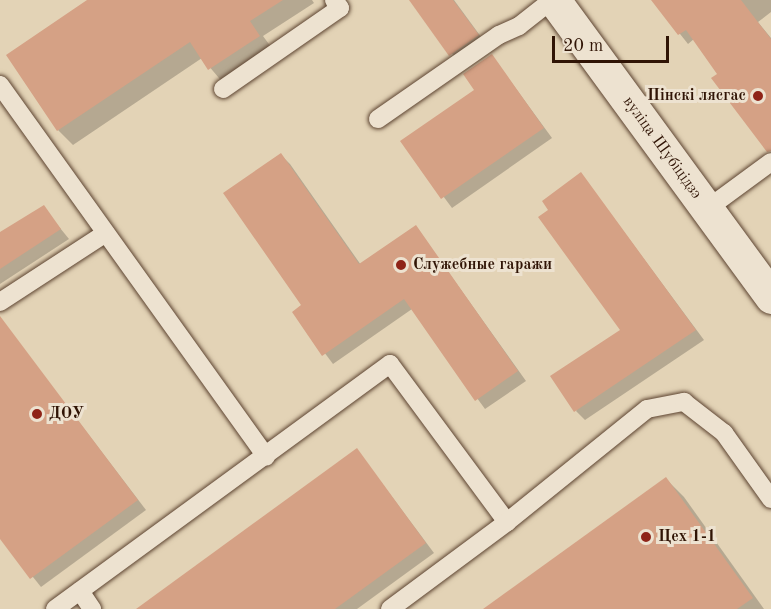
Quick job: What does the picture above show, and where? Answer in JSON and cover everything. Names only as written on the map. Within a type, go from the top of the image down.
[{"type":"street","name":"вуліца Шубіцідзэ","points":[[553,0],[771,297]]},
{"type":"lane","points":[[223,89],[340,8],[334,0]]},
{"type":"lane","points":[[378,119],[499,35],[519,26],[553,0]]},
{"type":"lane","points":[[0,85],[266,457]]},
{"type":"lane","points":[[707,209],[771,162]]},
{"type":"lane","points":[[0,302],[105,233]]},
{"type":"lane","points":[[55,609],[266,457],[390,364],[507,522]]},
{"type":"lane","points":[[390,609],[507,522],[647,409],[684,402],[724,433],[771,498]]},
{"type":"lane","points":[[80,591],[92,609]]},
{"type":"building","points":[[87,0],[283,0],[250,21],[260,36],[208,70],[190,42],[57,131],[6,55]]},
{"type":"building","points":[[409,0],[453,0],[479,35],[449,56]]},
{"type":"building","points":[[651,0],[741,0],[771,39],[771,151],[767,152],[711,78],[717,74],[686,30],[678,35]]},
{"type":"building","points":[[492,54],[544,128],[441,199],[400,141],[474,90],[463,74]]},
{"type":"building","name":"Служебные гаражи","points":[[281,153],[359,264],[416,225],[518,371],[475,401],[404,299],[322,356],[292,312],[301,305],[223,193]]},
{"type":"building","points":[[581,172],[696,330],[574,412],[550,376],[620,330],[538,217],[548,210],[542,201]]},
{"type":"building","points":[[44,205],[61,229],[0,269],[0,232]]},
{"type":"building","name":"ДОУ","points":[[0,316],[138,500],[30,579],[0,539]]},
{"type":"building","points":[[357,448],[426,543],[335,609],[136,609]]},
{"type":"building","name":"Цех 1-1","points":[[666,477],[753,598],[737,609],[483,609]]},
{"type":"place","name":"Пінскі лясгас","points":[[758,96]]},
{"type":"place","name":"Служебные гаражи","points":[[401,265]]},
{"type":"place","name":"ДОУ","points":[[37,414]]},
{"type":"place","name":"Цех 1-1","points":[[646,537]]}]
